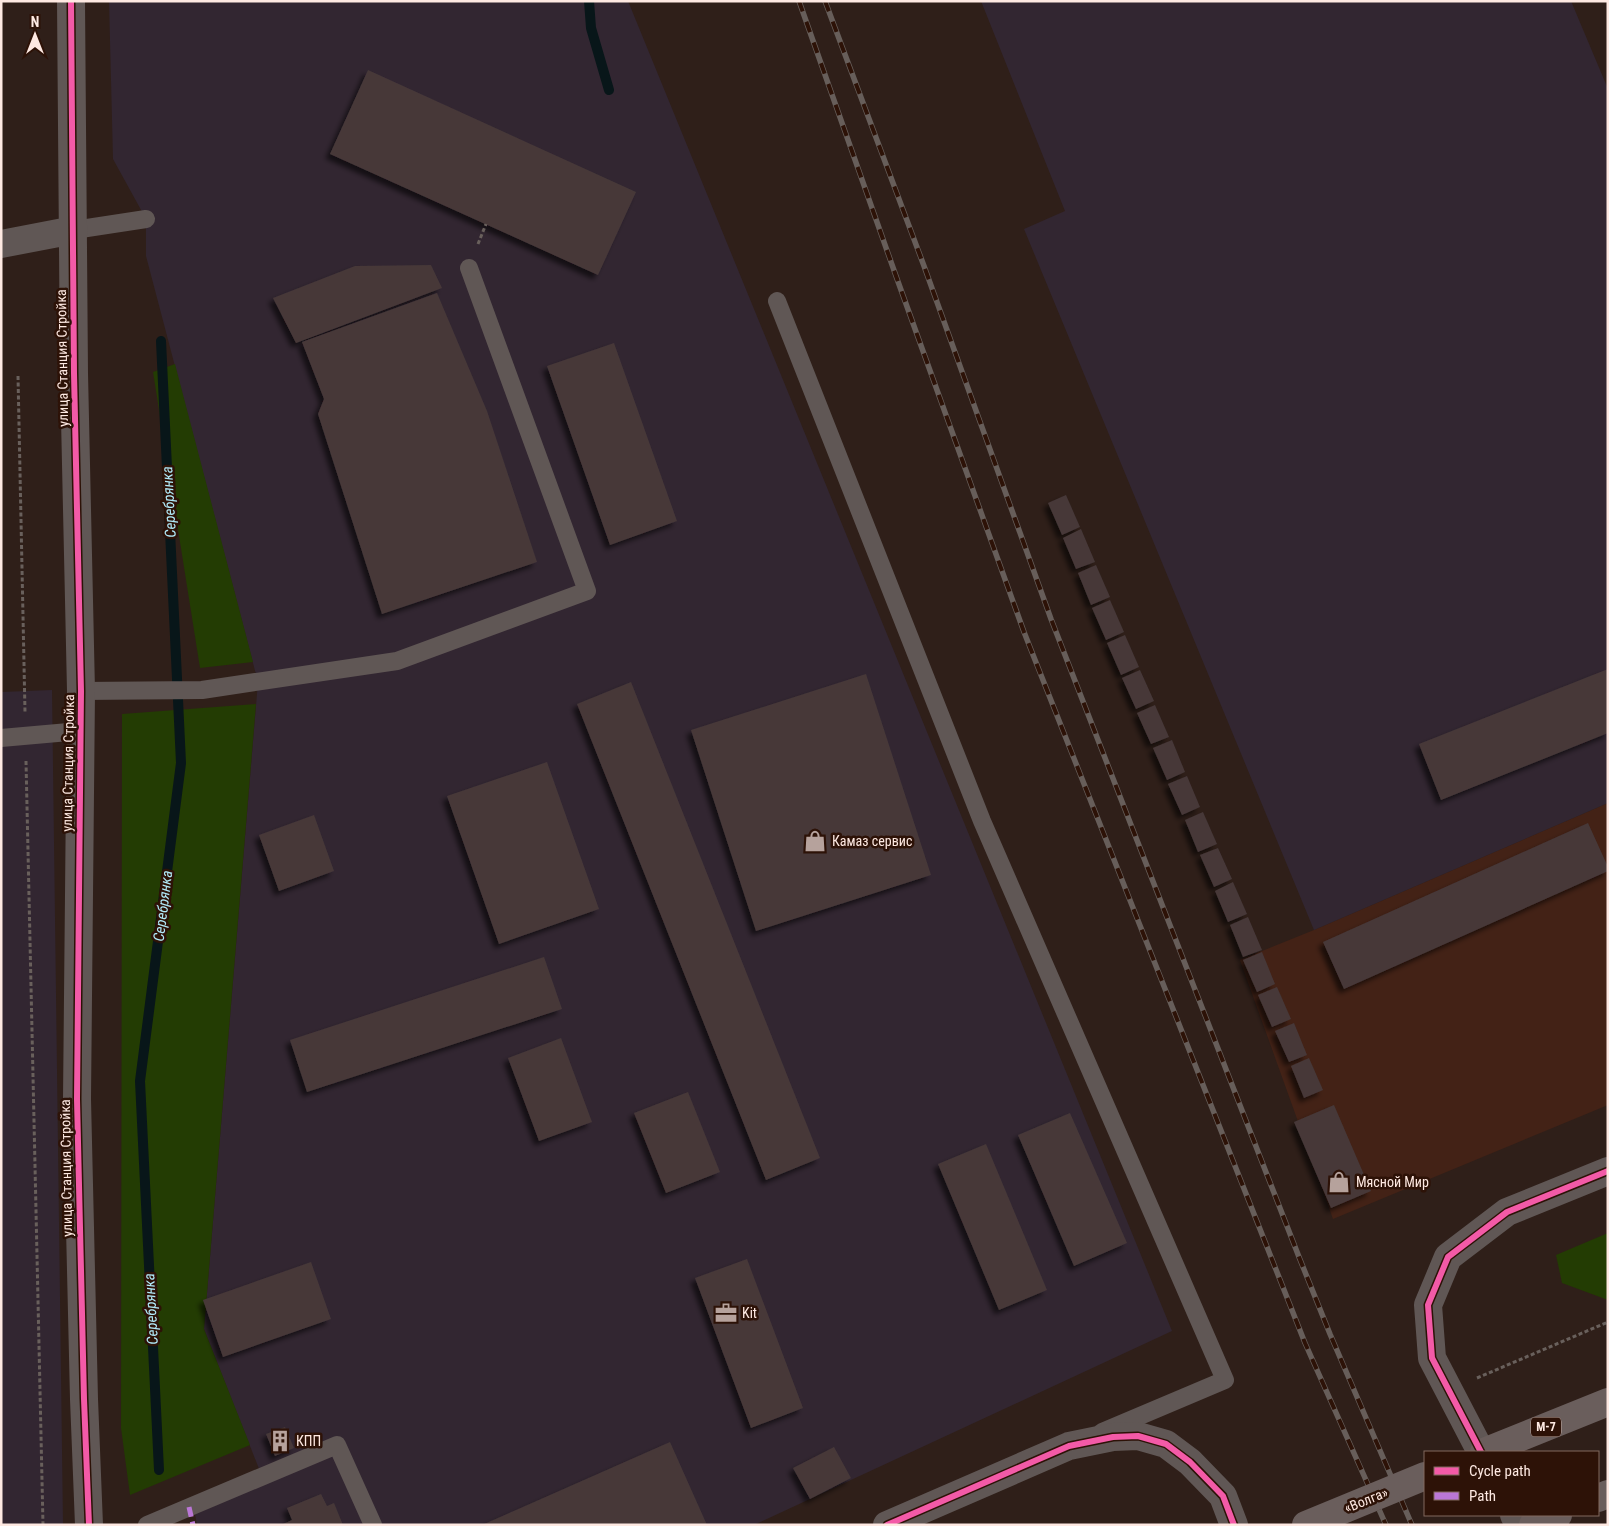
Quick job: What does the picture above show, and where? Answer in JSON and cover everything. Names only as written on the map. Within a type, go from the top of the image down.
[{"type":"highway","name":"М-7","points":[[1486,1451],[1608,1402]]},
{"type":"highway","name":"«Волга»","points":[[1306,1525],[1424,1476]]},
{"type":"highway","points":[[1534,1525],[1556,1516]]},
{"type":"street","name":"улица Станция Стройка","points":[[71,1],[74,373],[81,691],[77,1099],[89,1525]]},
{"type":"street","points":[[1,244],[74,230]]},
{"type":"street","points":[[1482,1451],[1432,1358],[1428,1305],[1448,1258],[1507,1212],[1608,1171]]},
{"type":"street","points":[[887,1525],[1069,1446],[1113,1437],[1138,1436],[1166,1444],[1190,1462],[1223,1496],[1234,1525]]},
{"type":"lane","points":[[74,230],[146,219]]},
{"type":"lane","points":[[81,691],[202,690],[396,661],[587,591],[469,268]]},
{"type":"lane","points":[[777,301],[982,821],[1224,1380],[1069,1446]]},
{"type":"lane","points":[[1,738],[80,732]]},
{"type":"lane","points":[[147,1525],[337,1445],[373,1525]]},
{"type":"path","points":[[18,376],[43,1525]]},
{"type":"path","points":[[1448,1390],[1608,1322]]},
{"type":"shaded area","points":[[109,1],[628,1],[1172,1331],[754,1525],[197,1525],[195,1514],[265,1484],[204,1329],[258,682],[146,256],[146,219],[113,159]]},
{"type":"shaded area","points":[[981,1],[1571,1],[1608,89],[1608,803],[1314,930],[1024,229],[1065,211]]},
{"type":"shaded area","points":[[52,690],[63,1525],[1,1525],[1,692]]},
{"type":"shaded area","points":[[1608,803],[1608,1105],[1333,1219],[1240,960]]},
{"type":"green space","points":[[175,364],[253,662],[200,668],[153,372]]},
{"type":"green space","points":[[256,704],[204,1329],[250,1445],[130,1495],[121,1428],[122,714]]},
{"type":"green space","points":[[1608,1233],[1608,1300],[1562,1283],[1556,1255]]},
{"type":"building","points":[[368,70],[636,192],[598,275],[330,154]]},
{"type":"building","points":[[431,265],[442,288],[296,343],[273,298],[355,266]]},
{"type":"building","points":[[437,293],[487,411],[537,562],[382,614],[318,414],[324,399],[302,342]]},
{"type":"building","points":[[614,343],[677,521],[610,545],[547,366]]},
{"type":"building","points":[[1066,495],[1080,527],[1062,535],[1048,503]]},
{"type":"building","points":[[1081,529],[1095,562],[1076,569],[1063,538]]},
{"type":"building","points":[[1096,565],[1110,597],[1091,605],[1078,573]]},
{"type":"building","points":[[1110,600],[1124,632],[1106,640],[1092,608]]},
{"type":"building","points":[[1125,635],[1139,667],[1121,675],[1107,643]]},
{"type":"building","points":[[1608,669],[1608,733],[1441,800],[1419,744]]},
{"type":"building","points":[[1140,670],[1154,701],[1136,709],[1122,678]]},
{"type":"building","points":[[866,674],[931,875],[756,931],[691,730]]},
{"type":"building","points":[[631,682],[820,1158],[766,1180],[577,704]]},
{"type":"building","points":[[1155,705],[1169,737],[1151,744],[1137,713]]},
{"type":"building","points":[[1172,740],[1185,772],[1167,780],[1153,748]]},
{"type":"building","points":[[547,762],[599,909],[499,944],[447,796]]},
{"type":"building","points":[[1187,776],[1200,807],[1182,815],[1168,784]]},
{"type":"building","points":[[1203,812],[1217,844],[1198,852],[1185,820]]},
{"type":"building","points":[[314,815],[334,871],[279,891],[259,835]]},
{"type":"building","points":[[1588,823],[1608,867],[1608,871],[1344,989],[1323,942]]},
{"type":"building","points":[[1218,848],[1232,879],[1214,887],[1200,855]]},
{"type":"building","points":[[1233,882],[1247,914],[1228,922],[1215,891]]},
{"type":"building","points":[[1248,917],[1262,950],[1243,957],[1230,925]]},
{"type":"building","points":[[1262,952],[1275,984],[1257,992],[1243,960]]},
{"type":"building","points":[[544,957],[562,1009],[307,1092],[290,1040]]},
{"type":"building","points":[[1277,987],[1291,1019],[1272,1027],[1258,995]]},
{"type":"building","points":[[1294,1023],[1307,1055],[1289,1062],[1275,1031]]},
{"type":"building","points":[[561,1038],[592,1122],[539,1141],[508,1058]]},
{"type":"building","points":[[1309,1058],[1323,1090],[1304,1098],[1291,1066]]},
{"type":"building","points":[[688,1092],[720,1172],[666,1193],[634,1113]]},
{"type":"building","points":[[1334,1105],[1371,1191],[1331,1208],[1294,1122]]},
{"type":"building","points":[[1070,1113],[1127,1243],[1074,1266],[1018,1135]]},
{"type":"building","points":[[986,1144],[1047,1290],[999,1310],[938,1164]]},
{"type":"building","points":[[747,1259],[803,1408],[751,1428],[695,1278]]},
{"type":"building","points":[[311,1262],[331,1319],[223,1357],[203,1300]]},
{"type":"building","name":"КПП","points":[[285,1427],[294,1448],[275,1456],[266,1434]]},
{"type":"building","points":[[670,1442],[707,1525],[482,1525]]},
{"type":"building","points":[[834,1447],[851,1478],[810,1499],[793,1468]]},
{"type":"building","points":[[321,1494],[327,1506],[334,1503],[343,1525],[281,1525],[292,1520],[287,1508]]},
{"type":"waterway","points":[[589,1],[591,28],[609,90]]},
{"type":"waterway","name":"Серебрянка","points":[[159,1470],[140,1081],[181,763],[161,341]]},
{"type":"railway","points":[[799,1],[1024,632],[1305,1343],[1386,1525]]},
{"type":"railway","points":[[825,1],[924,266],[1051,619],[1299,1257],[1412,1525]]},
{"type":"marked path","points":[[189,1507],[193,1525]]},
{"type":"cycle path","points":[[71,1],[74,373],[81,691],[77,1099],[89,1525]]},
{"type":"cycle path","points":[[1480,1451],[1432,1358],[1428,1305],[1448,1257],[1507,1212],[1608,1171]]},
{"type":"cycle path","points":[[887,1525],[1069,1446],[1113,1437],[1138,1436],[1166,1444],[1190,1462],[1223,1496],[1234,1525]]},
{"type":"place","name":"Камаз сервис","points":[[815,841]]},
{"type":"place","name":"Мясной Мир","points":[[1339,1182]]},
{"type":"place","name":"Kit","points":[[726,1313]]},
{"type":"place","name":"КПП","points":[[280,1441]]}]
